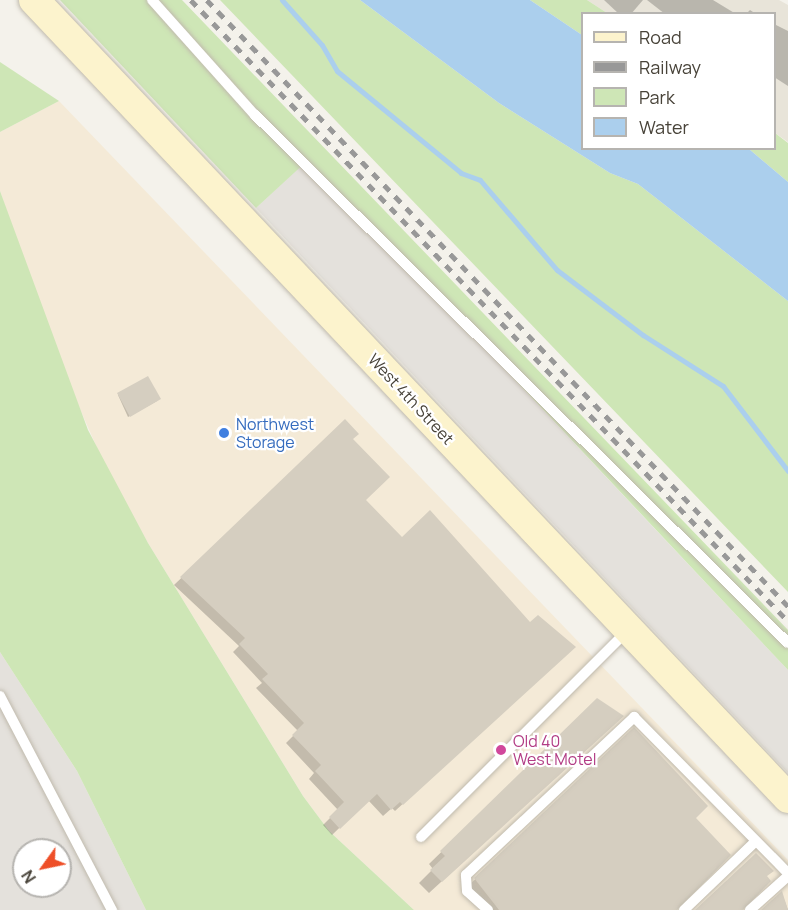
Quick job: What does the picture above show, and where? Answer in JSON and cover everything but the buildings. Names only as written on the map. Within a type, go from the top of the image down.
[{"type":"main road","name":"West 4th Street","points":[[34,0],[788,798]]},
{"type":"lane","points":[[152,0],[255,115],[788,643]]},
{"type":"lane","points":[[421,837],[628,630]]},
{"type":"lane","points":[[0,696],[112,910]]},
{"type":"lane","points":[[488,910],[467,891],[466,875],[634,717],[787,874],[750,910]]},
{"type":"lane","points":[[684,910],[755,842]]},
{"type":"shaded area","points":[[587,0],[779,0],[788,5],[788,142],[776,134],[776,12],[605,12]]},
{"type":"shaded area","points":[[59,101],[788,860],[788,910],[414,910],[329,831],[303,796],[148,543],[108,473],[52,345],[0,191],[0,132]]},
{"type":"shaded area","points":[[307,160],[788,670],[788,773],[256,208]]},
{"type":"shaded area","points":[[0,652],[77,771],[146,910],[0,910]]},
{"type":"green space","points":[[60,0],[182,0],[788,630],[788,670],[308,160],[256,208]]},
{"type":"green space","points":[[220,0],[360,0],[499,103],[610,173],[638,184],[788,301],[788,592]]},
{"type":"green space","points":[[530,0],[587,0],[605,12],[581,12],[581,34]]},
{"type":"green space","points":[[0,62],[59,101],[0,132]]},
{"type":"green space","points":[[776,134],[788,143],[788,182],[750,150],[776,150]]},
{"type":"green space","points":[[0,191],[88,430],[148,543],[303,796],[329,831],[414,910],[146,910],[77,771],[0,652]]},
{"type":"water","points":[[360,0],[530,0],[581,34],[581,150],[750,150],[788,182],[788,301],[638,184],[610,173],[499,103]]},
{"type":"waterway","points":[[282,0],[322,45],[337,71],[461,173],[480,180],[557,270],[643,335],[723,386],[788,471]]},
{"type":"railway","points":[[191,0],[788,621]]},
{"type":"railway","points":[[207,0],[788,606]]},
{"type":"place","name":"Northwest Storage","points":[[224,433]]},
{"type":"place","name":"Old 40 West Motel","points":[[501,750]]}]
